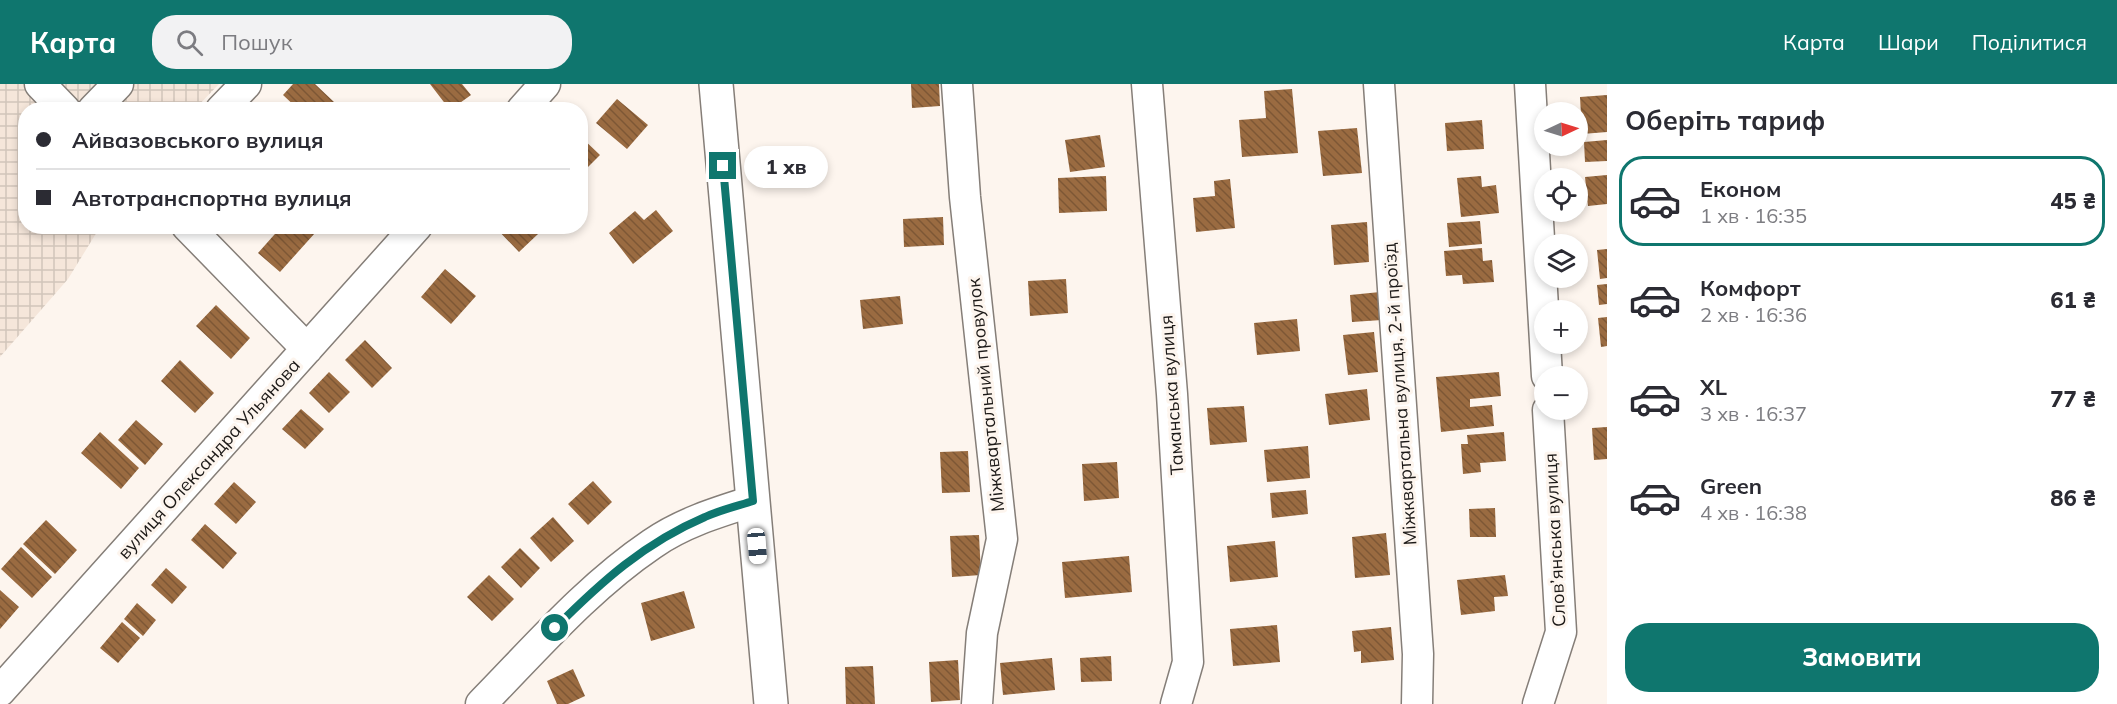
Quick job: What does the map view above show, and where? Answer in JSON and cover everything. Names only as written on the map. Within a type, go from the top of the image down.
[{"type":"main road","points":[[716,84],[771,704]]},
{"type":"street","points":[[40,84],[57,102]]},
{"type":"street","points":[[101,102],[118,84]]},
{"type":"street","points":[[229,102],[246,84]]},
{"type":"street","points":[[529,102],[545,84]]},
{"type":"street","name":"Міжквартальний провулок","points":[[957,84],[965,197],[1002,539],[982,633],[977,704]]},
{"type":"street","name":"Таманська вулиця","points":[[1147,84],[1172,394],[1188,662],[1176,704]]},
{"type":"street","name":"Міжквартальна вулиця, 2-й проїзд","points":[[1379,84],[1418,654],[1417,704]]},
{"type":"street","points":[[1530,84],[1545,366]]},
{"type":"street","points":[[195,234],[307,349]]},
{"type":"street","name":"вулиця Олександра Ульянова","points":[[0,691],[410,234]]},
{"type":"street","name":"Слов’янська вулиця","points":[[1538,704],[1561,632],[1549,420]]},
{"type":"street","points":[[481,704],[600,583],[653,543],[705,516],[753,501]]},
{"type":"shaded area","points":[[0,84],[219,84],[202,102],[18,102],[18,234],[96,234],[68,279],[0,357]]},
{"type":"building","points":[[293,84],[315,84],[334,102],[290,102],[283,95]]},
{"type":"building","points":[[430,84],[462,84],[471,95],[461,102],[444,102]]},
{"type":"building","points":[[911,84],[939,84],[940,106],[912,108]]},
{"type":"building","points":[[1292,89],[1298,153],[1242,157],[1239,120],[1266,118],[1264,91]]},
{"type":"building","points":[[1607,95],[1607,132],[1588,134],[1588,102],[1580,102],[1580,97]]},
{"type":"building","points":[[617,99],[648,125],[627,149],[596,123]]},
{"type":"building","points":[[1482,120],[1484,149],[1447,151],[1445,123]]},
{"type":"building","points":[[1357,128],[1362,173],[1323,176],[1318,131]]},
{"type":"building","points":[[1100,135],[1105,167],[1070,172],[1065,140]]},
{"type":"building","points":[[1607,140],[1607,161],[1585,162],[1585,156],[1588,156],[1588,142]]},
{"type":"building","points":[[588,144],[600,155],[588,167]]},
{"type":"building","points":[[1607,175],[1607,204],[1588,206],[1588,177]]},
{"type":"building","points":[[1106,176],[1107,211],[1059,213],[1058,178]]},
{"type":"building","points":[[1481,176],[1482,187],[1496,185],[1499,213],[1461,217],[1457,178]]},
{"type":"building","points":[[1230,179],[1235,228],[1196,232],[1193,198],[1215,196],[1214,181]]},
{"type":"building","points":[[656,210],[673,231],[633,264],[609,233],[635,211],[644,220]]},
{"type":"building","points":[[943,217],[944,245],[904,247],[903,219]]},
{"type":"building","points":[[1480,221],[1482,244],[1449,247],[1447,223]]},
{"type":"building","points":[[1367,222],[1369,262],[1334,265],[1331,225]]},
{"type":"building","points":[[275,234],[314,234],[280,272],[258,253]]},
{"type":"building","points":[[502,234],[538,234],[519,252]]},
{"type":"building","points":[[1482,248],[1483,261],[1492,260],[1494,282],[1463,284],[1462,275],[1446,276],[1444,251]]},
{"type":"building","points":[[1607,249],[1607,278],[1600,279],[1597,250]]},
{"type":"building","points":[[445,269],[476,296],[451,324],[421,297]]},
{"type":"building","points":[[1066,279],[1068,313],[1030,316],[1028,281]]},
{"type":"building","points":[[1607,284],[1607,304],[1599,305],[1597,285]]},
{"type":"building","points":[[1380,292],[1382,320],[1352,322],[1350,295]]},
{"type":"building","points":[[900,296],[903,324],[863,329],[860,300]]},
{"type":"building","points":[[216,305],[250,338],[231,359],[196,326]]},
{"type":"building","points":[[1607,317],[1607,346],[1601,347],[1598,318]]},
{"type":"building","points":[[1297,319],[1300,351],[1257,355],[1254,323]]},
{"type":"building","points":[[1374,332],[1378,372],[1348,375],[1343,335]]},
{"type":"building","points":[[365,340],[392,368],[372,388],[345,360]]},
{"type":"building","points":[[180,360],[214,393],[195,413],[161,381]]},
{"type":"building","points":[[329,372],[350,392],[329,413],[309,393]]},
{"type":"building","points":[[1499,372],[1501,396],[1470,399],[1470,407],[1492,405],[1494,426],[1441,432],[1436,377]]},
{"type":"building","points":[[1367,389],[1370,420],[1329,425],[1325,394]]},
{"type":"building","points":[[1244,406],[1247,442],[1210,445],[1207,408]]},
{"type":"building","points":[[301,409],[324,429],[305,449],[282,429]]},
{"type":"building","points":[[136,420],[163,444],[145,465],[118,440]]},
{"type":"building","points":[[1607,427],[1607,459],[1594,460],[1592,428]]},
{"type":"building","points":[[100,432],[139,468],[121,489],[81,453]]},
{"type":"building","points":[[1504,432],[1506,461],[1480,463],[1481,472],[1463,474],[1461,444],[1468,444],[1467,435]]},
{"type":"building","points":[[1308,446],[1310,478],[1267,482],[1264,450]]},
{"type":"building","points":[[968,451],[970,492],[942,493],[940,452]]},
{"type":"building","points":[[1117,462],[1119,498],[1084,501],[1082,464]]},
{"type":"building","points":[[593,481],[612,502],[588,525],[568,504]]},
{"type":"building","points":[[234,482],[256,502],[236,524],[214,504]]},
{"type":"building","points":[[1306,490],[1308,514],[1272,518],[1270,493]]},
{"type":"building","points":[[1495,508],[1496,537],[1470,537],[1469,509]]},
{"type":"building","points":[[553,517],[574,541],[551,562],[530,538]]},
{"type":"building","points":[[46,520],[77,550],[55,574],[23,544]]},
{"type":"building","points":[[205,524],[237,553],[223,569],[191,540]]},
{"type":"building","points":[[1386,533],[1390,575],[1355,578],[1352,537]]},
{"type":"building","points":[[979,535],[981,575],[952,577],[950,536]]},
{"type":"building","points":[[1275,541],[1278,577],[1230,582],[1227,546]]},
{"type":"building","points":[[21,547],[52,577],[32,598],[1,569]]},
{"type":"building","points":[[520,548],[540,568],[521,588],[501,567]]},
{"type":"building","points":[[1129,556],[1132,592],[1065,598],[1062,562]]},
{"type":"building","points":[[166,568],[187,587],[172,604],[151,585]]},
{"type":"building","points":[[489,575],[514,599],[492,621],[467,597]]},
{"type":"building","points":[[1505,575],[1508,596],[1494,597],[1495,611],[1461,615],[1457,580]]},
{"type":"building","points":[[0,590],[19,607],[0,629]]},
{"type":"building","points":[[684,591],[695,628],[651,641],[641,603]]},
{"type":"building","points":[[137,603],[156,620],[143,636],[124,619]]},
{"type":"building","points":[[122,622],[140,638],[118,663],[100,648]]},
{"type":"building","points":[[1277,625],[1280,662],[1233,666],[1230,629]]},
{"type":"building","points":[[1391,627],[1394,660],[1361,663],[1361,651],[1354,652],[1352,631]]},
{"type":"building","points":[[1111,656],[1112,681],[1081,682],[1080,658]]},
{"type":"building","points":[[1052,658],[1055,690],[1003,695],[1000,663]]},
{"type":"building","points":[[958,660],[960,700],[931,702],[929,662]]},
{"type":"building","points":[[873,666],[875,704],[846,704],[845,667]]},
{"type":"building","points":[[573,669],[585,696],[568,704],[557,704],[547,681]]},
{"type":"route","points":[[555,628],[600,583],[653,543],[705,516],[753,501],[723,166]]}]
